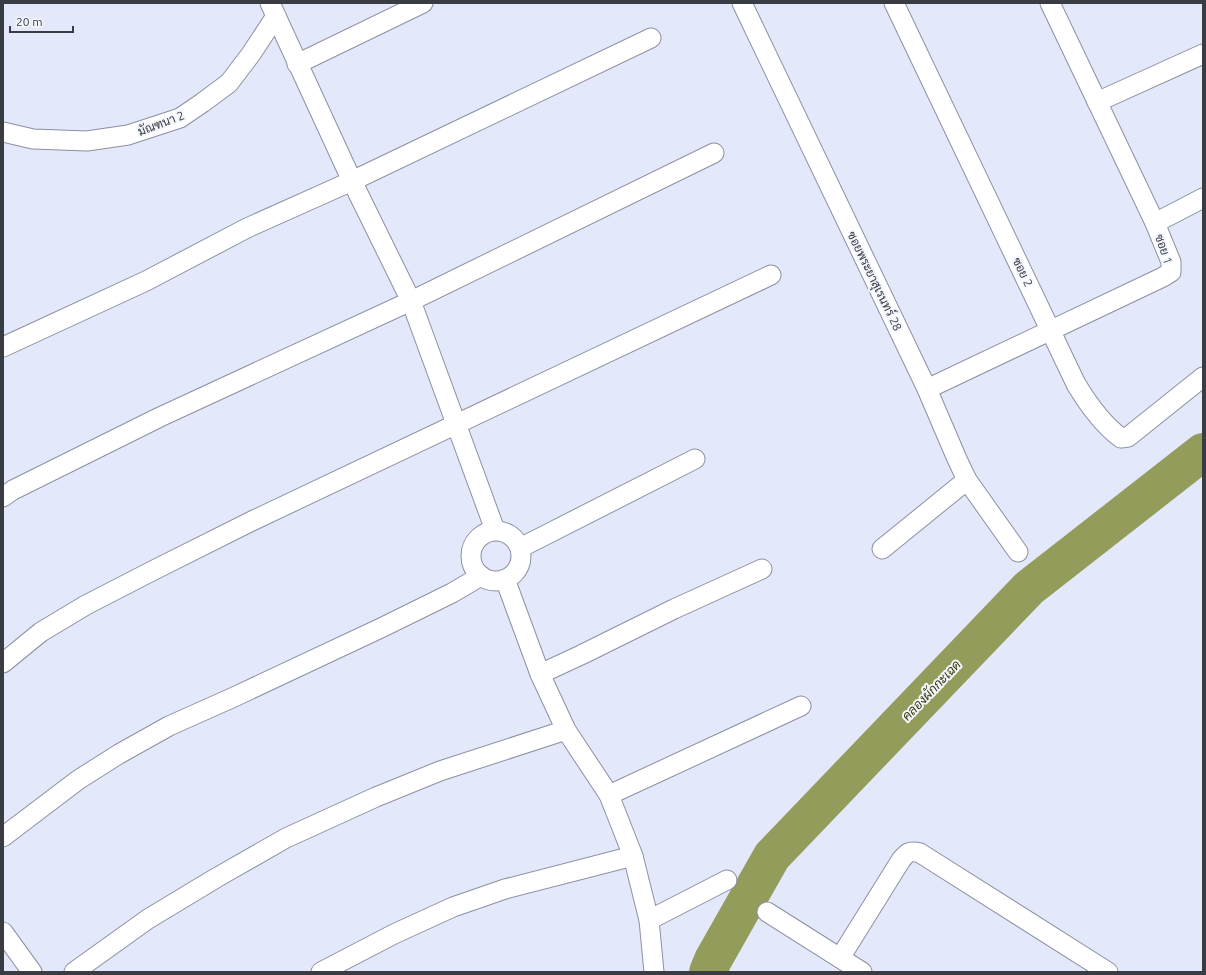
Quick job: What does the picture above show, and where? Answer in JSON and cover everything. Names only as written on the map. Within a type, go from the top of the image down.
[{"type":"street","points":[[297,64],[423,3]]},
{"type":"street","name":"ซอยพระยาสุเรนทร์ 28","points":[[742,3],[926,389],[967,480],[1018,552]]},
{"type":"street","name":"ซอย 2","points":[[894,3],[1076,384],[1086,400],[1111,431],[1121,438],[1128,437],[1203,377]]},
{"type":"street","name":"ซอย 1","points":[[926,389],[1163,278],[1171,272],[1171,262],[1154,223],[1050,3]]},
{"type":"street","points":[[273,10],[352,181],[411,301],[495,530]]},
{"type":"street","name":"มัณฑนา 2","points":[[3,132],[33,139],[87,141],[128,135],[180,118],[229,82],[251,54],[273,10]]},
{"type":"street","points":[[3,347],[146,281],[248,228],[352,181],[651,38]]},
{"type":"street","points":[[1097,102],[1203,54]]},
{"type":"street","points":[[3,496],[160,417],[411,301],[714,153]]},
{"type":"street","points":[[1154,223],[1203,198]]},
{"type":"street","points":[[3,663],[41,632],[86,605],[254,520],[771,275]]},
{"type":"street","points":[[520,548],[695,459]]},
{"type":"street","points":[[882,549],[967,480]]},
{"type":"street","points":[[495,530],[503,531],[511,535],[516,540],[522,557],[519,567],[513,574],[505,579],[497,581],[488,580],[481,576],[474,568],[471,558],[472,548],[477,539],[485,533],[495,530]]},
{"type":"street","points":[[540,674],[582,655],[674,609],[762,569]]},
{"type":"street","points":[[3,837],[78,780],[119,754],[168,726],[234,698],[383,627],[452,593],[481,576]]},
{"type":"street","points":[[505,579],[540,674],[566,730],[609,795],[633,856],[649,920],[654,972]]},
{"type":"street","points":[[609,795],[801,706]]},
{"type":"street","points":[[74,972],[148,920],[216,878],[286,838],[376,797],[440,771],[566,730]]},
{"type":"street","points":[[840,958],[901,860],[906,854],[913,851],[924,856],[1108,972]]},
{"type":"street","points":[[321,972],[394,934],[453,907],[505,889],[633,856]]},
{"type":"street","points":[[649,920],[727,880]]},
{"type":"street","points":[[767,912],[862,972]]},
{"type":"street","points":[[3,932],[32,972]]},
{"type":"waterway","name":"คลองผักกะเฉด","points":[[708,972],[713,960],[772,856],[1029,588],[1203,452]]}]
